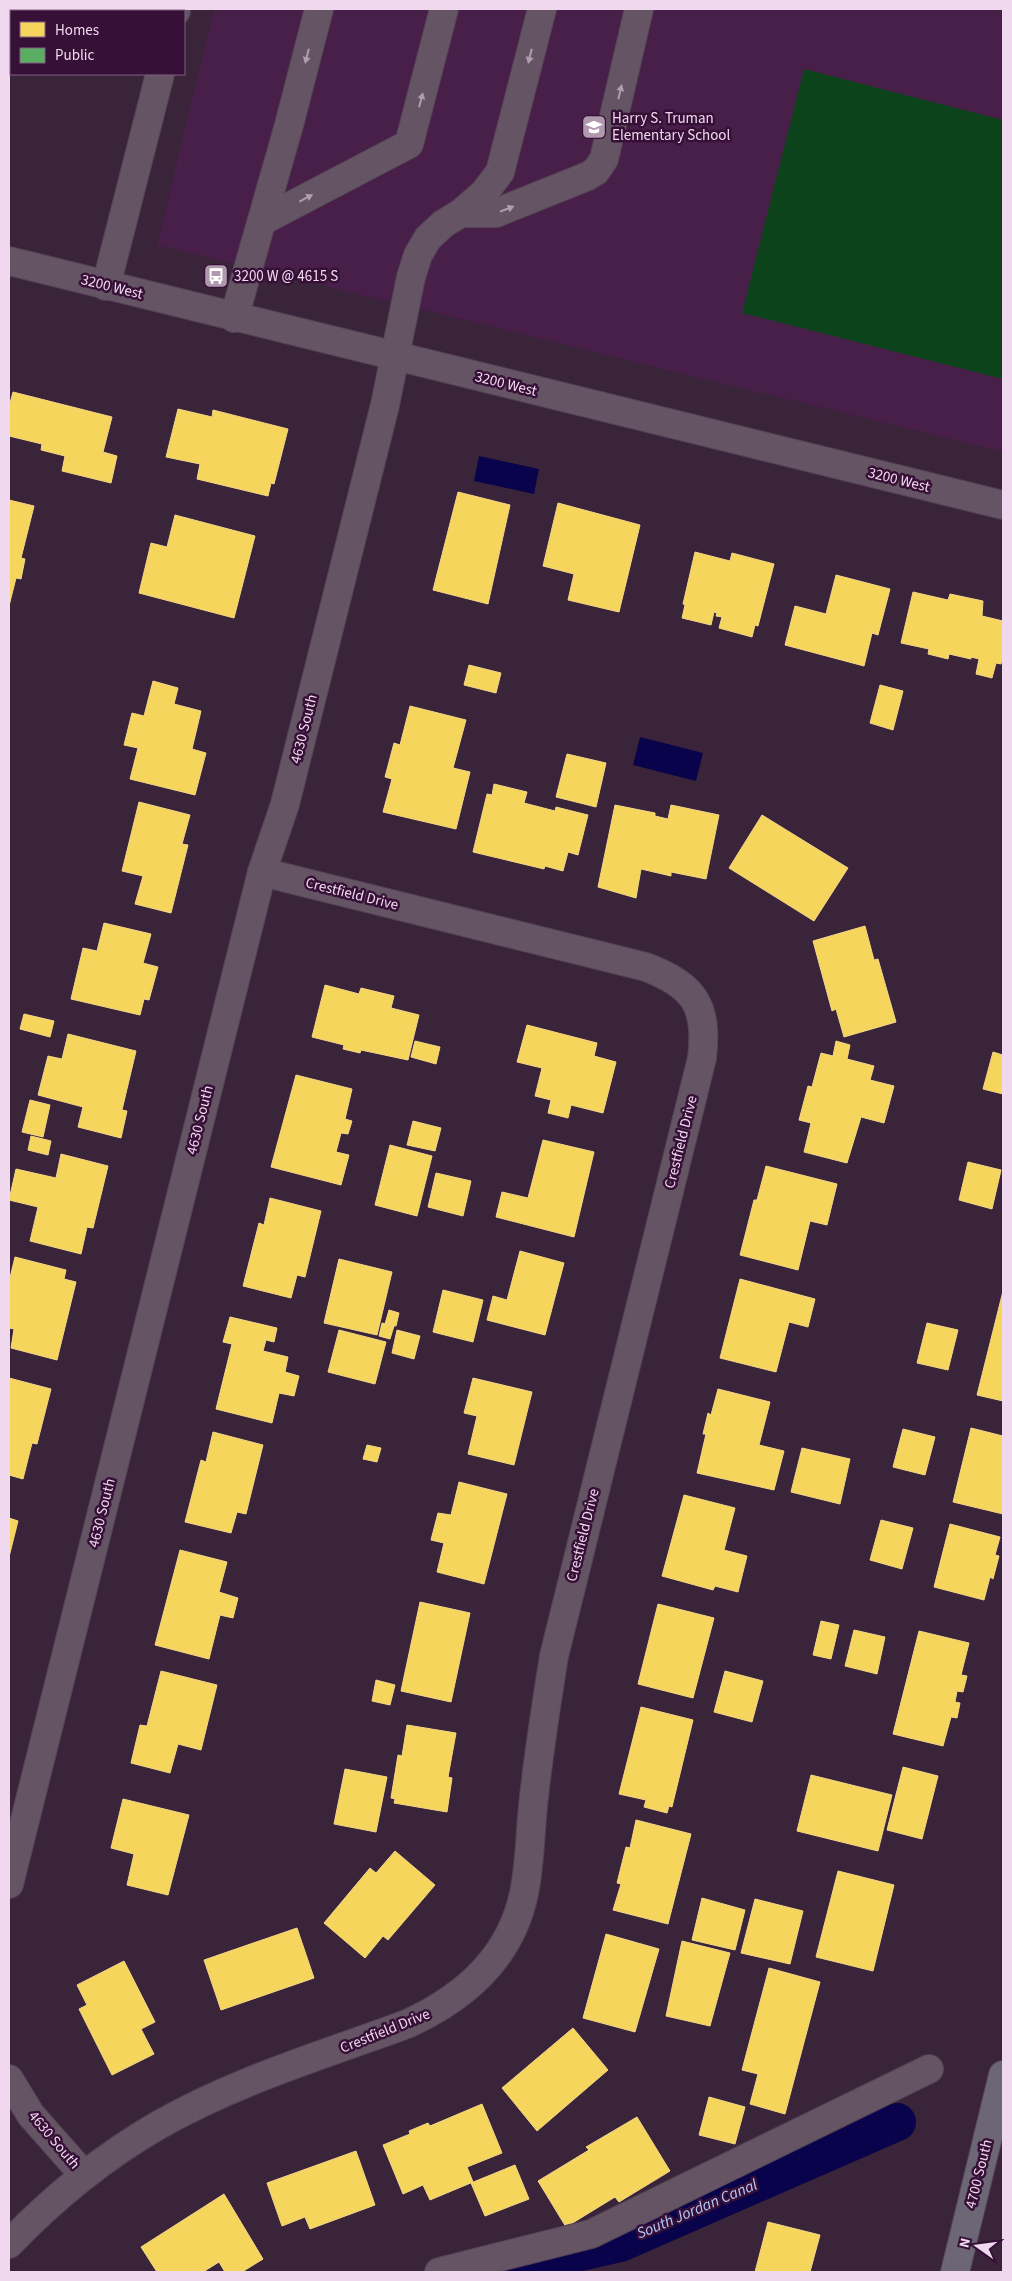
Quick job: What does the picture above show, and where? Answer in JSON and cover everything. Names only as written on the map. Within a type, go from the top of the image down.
[{"type":"main road","name":"4700 South","points":[[955,2272],[1003,2075]]},
{"type":"street","points":[[234,318],[319,9]]},
{"type":"street","points":[[262,221],[409,144],[444,9]]},
{"type":"street","name":"4630 South","points":[[9,1884],[262,872],[285,804],[396,357],[404,308],[418,255],[428,238],[444,224],[462,213],[484,193],[500,172],[542,9]]},
{"type":"street","points":[[462,213],[496,213],[557,190],[596,171],[604,159],[639,9]]},
{"type":"street","points":[[106,286],[160,75]]},
{"type":"street","name":"3200 West","points":[[9,261],[234,318],[1003,505]]},
{"type":"street","name":"Crestfield Drive","points":[[9,2244],[84,2175],[142,2135],[199,2104],[242,2085],[408,2024],[434,2012],[455,1999],[474,1982],[506,1940],[524,1895],[539,1754],[554,1656],[702,1058],[704,1037],[701,1016],[694,996],[679,983],[664,974],[646,967],[262,872]]},
{"type":"street","points":[[439,2272],[591,2234],[929,2069]]},
{"type":"street","name":"4630 South","points":[[9,2079],[32,2115],[84,2175]]},
{"type":"shaded area","name":"Harry S. Truman Elementary School","points":[[214,9],[1003,9],[1003,452],[157,245]]},
{"type":"shaded area","points":[[479,456],[539,469],[534,494],[474,481]]},
{"type":"shaded area","points":[[640,737],[703,753],[696,781],[633,765]]},
{"type":"green space","points":[[804,69],[1003,120],[1003,379],[742,313]]},
{"type":"building: Homes","points":[[13,392],[112,417],[103,452],[117,456],[111,483],[62,471],[65,456],[41,450],[42,444],[9,436],[9,407]]},
{"type":"building: Homes","points":[[178,409],[212,417],[213,410],[288,429],[274,484],[271,483],[268,496],[197,479],[200,464],[166,457]]},
{"type":"building: Homes","points":[[458,492],[510,505],[488,604],[433,590]]},
{"type":"building: Homes","points":[[9,500],[34,506],[21,558],[25,559],[21,579],[16,578],[9,606]]},
{"type":"building: Homes","points":[[558,503],[640,525],[619,612],[568,600],[574,574],[543,566]]},
{"type":"building: Homes","points":[[175,515],[255,536],[234,618],[139,593],[151,543],[167,547]]},
{"type":"building: Homes","points":[[695,552],[730,561],[732,553],[774,564],[758,626],[755,625],[752,637],[719,628],[722,617],[716,616],[717,613],[714,612],[711,625],[682,618],[685,605],[683,604]]},
{"type":"building: Homes","points":[[836,575],[890,589],[878,635],[872,633],[864,666],[785,645],[795,606],[826,614]]},
{"type":"building: Homes","points":[[913,592],[948,600],[950,594],[983,601],[982,616],[1003,621],[1001,664],[996,663],[992,678],[976,674],[979,659],[949,654],[948,659],[928,654],[929,649],[901,643]]},
{"type":"building: Homes","points":[[469,665],[501,673],[496,693],[464,685]]},
{"type":"building: Homes","points":[[153,681],[178,688],[174,704],[201,711],[192,749],[206,753],[195,795],[130,779],[138,748],[124,745],[132,713],[144,716]]},
{"type":"building: Homes","points":[[880,685],[903,691],[893,730],[870,723]]},
{"type":"building: Homes","points":[[410,706],[466,720],[453,768],[470,772],[456,829],[383,812],[392,779],[385,777],[394,743],[400,745]]},
{"type":"building: Homes","points":[[567,754],[606,763],[596,807],[556,797]]},
{"type":"building: Homes","points":[[494,784],[527,792],[524,803],[555,811],[556,807],[588,815],[578,855],[568,852],[563,871],[545,866],[544,869],[473,852],[487,794],[492,795]]},
{"type":"building: Homes","points":[[139,802],[190,815],[182,844],[188,845],[171,913],[135,904],[143,876],[122,871]]},
{"type":"building: Homes","points":[[615,805],[655,813],[655,816],[668,819],[671,805],[719,815],[706,879],[671,872],[671,876],[641,869],[636,898],[598,887]]},
{"type":"building: Homes","points":[[762,815],[848,868],[814,921],[729,868]]},
{"type":"building: Homes","points":[[104,923],[151,934],[143,963],[158,967],[149,1000],[144,999],[140,1015],[71,999],[83,948],[97,951]]},
{"type":"building: Homes","points":[[865,926],[874,960],[878,959],[896,1022],[844,1037],[836,1009],[832,1011],[813,941]]},
{"type":"building: Homes","points":[[325,985],[359,994],[361,988],[394,996],[391,1008],[419,1015],[408,1060],[361,1050],[360,1053],[343,1049],[344,1045],[312,1037]]},
{"type":"building: Homes","points":[[24,1014],[54,1021],[50,1037],[20,1029]]},
{"type":"building: Homes","points":[[527,1025],[597,1043],[594,1056],[616,1062],[603,1113],[571,1105],[568,1118],[548,1113],[551,1100],[535,1096],[542,1068],[517,1062]]},
{"type":"building: Homes","points":[[68,1034],[136,1051],[122,1110],[127,1111],[121,1138],[78,1127],[83,1107],[38,1095],[48,1056],[62,1059]]},
{"type":"building: Homes","points":[[415,1041],[440,1047],[436,1064],[411,1057]]},
{"type":"building: Homes","points":[[836,1041],[850,1045],[847,1059],[874,1066],[870,1080],[894,1086],[884,1123],[861,1117],[847,1163],[804,1152],[811,1123],[799,1120],[808,1086],[812,1087],[821,1053],[833,1056]]},
{"type":"building: Homes","points":[[993,1052],[1003,1055],[1003,1094],[983,1089]]},
{"type":"building: Homes","points":[[296,1075],[352,1089],[345,1119],[352,1121],[348,1134],[341,1133],[336,1152],[349,1155],[341,1185],[271,1167]]},
{"type":"building: Homes","points":[[30,1100],[50,1105],[43,1137],[22,1132]]},
{"type":"building: Homes","points":[[413,1121],[441,1128],[435,1151],[407,1145]]},
{"type":"building: Homes","points":[[31,1136],[51,1141],[48,1155],[28,1150]]},
{"type":"building: Homes","points":[[543,1140],[594,1152],[574,1237],[496,1217],[502,1192],[528,1198]]},
{"type":"building: Homes","points":[[390,1145],[432,1156],[417,1216],[375,1205]]},
{"type":"building: Homes","points":[[61,1154],[108,1166],[93,1228],[87,1227],[81,1254],[30,1241],[38,1207],[9,1200],[16,1169],[56,1178]]},
{"type":"building: Homes","points":[[968,1162],[1001,1170],[992,1209],[959,1200]]},
{"type":"building: Homes","points":[[766,1166],[837,1184],[827,1225],[810,1221],[798,1270],[740,1255],[754,1200],[757,1200]]},
{"type":"building: Homes","points":[[436,1173],[471,1181],[463,1216],[428,1207]]},
{"type":"building: Homes","points":[[270,1198],[321,1211],[305,1277],[297,1275],[291,1298],[243,1286],[259,1223],[264,1225]]},
{"type":"building: Homes","points":[[520,1251],[564,1263],[545,1335],[487,1320],[493,1296],[507,1300]]},
{"type":"building: Homes","points":[[15,1257],[66,1270],[64,1279],[76,1282],[57,1360],[11,1348],[14,1329],[9,1328],[9,1282]]},
{"type":"building: Homes","points":[[339,1259],[392,1272],[377,1335],[324,1323]]},
{"type":"building: Homes","points":[[740,1279],[815,1299],[808,1327],[789,1322],[776,1372],[720,1358]]},
{"type":"building: Homes","points":[[443,1290],[483,1300],[473,1342],[433,1332]]},
{"type":"building: Homes","points":[[1003,1291],[1003,1401],[977,1395]]},
{"type":"building: Homes","points":[[389,1310],[399,1313],[396,1326],[385,1324]]},
{"type":"building: Homes","points":[[230,1317],[277,1328],[274,1342],[266,1340],[263,1351],[288,1357],[285,1372],[299,1376],[294,1396],[279,1393],[272,1423],[216,1409],[232,1344],[223,1342]]},
{"type":"building: Homes","points":[[382,1323],[394,1326],[390,1339],[379,1336]]},
{"type":"building: Homes","points":[[927,1323],[958,1330],[948,1370],[917,1363]]},
{"type":"building: Homes","points":[[339,1330],[386,1342],[375,1384],[328,1372]]},
{"type":"building: Homes","points":[[397,1330],[420,1336],[414,1359],[392,1353]]},
{"type":"building: Homes","points":[[9,1378],[51,1389],[37,1444],[32,1443],[23,1479],[9,1475]]},
{"type":"building: Homes","points":[[473,1378],[532,1392],[514,1465],[468,1454],[477,1416],[464,1413]]},
{"type":"building: Homes","points":[[718,1389],[770,1402],[759,1445],[784,1451],[774,1490],[697,1473],[706,1434],[703,1434],[708,1413],[711,1415]]},
{"type":"building: Homes","points":[[971,1428],[1003,1436],[1003,1514],[953,1502]]},
{"type":"building: Homes","points":[[903,1429],[935,1437],[925,1475],[893,1467]]},
{"type":"building: Homes","points":[[213,1432],[263,1445],[246,1514],[237,1512],[231,1533],[185,1522],[201,1460],[206,1462]]},
{"type":"building: Homes","points":[[367,1445],[381,1448],[377,1462],[363,1459]]},
{"type":"building: Homes","points":[[802,1448],[850,1459],[840,1504],[791,1492]]},
{"type":"building: Homes","points":[[459,1482],[507,1494],[484,1584],[437,1572],[444,1543],[431,1540],[438,1513],[451,1515]]},
{"type":"building: Homes","points":[[684,1495],[735,1508],[724,1550],[747,1556],[738,1592],[715,1586],[713,1590],[662,1576]]},
{"type":"building: Homes","points":[[9,1518],[18,1521],[9,1557]]},
{"type":"building: Homes","points":[[881,1520],[913,1528],[902,1569],[870,1560]]},
{"type":"building: Homes","points":[[950,1524],[1000,1537],[995,1555],[999,1556],[993,1579],[990,1577],[984,1600],[934,1587]]},
{"type":"building: Homes","points":[[180,1550],[227,1562],[219,1592],[238,1598],[233,1618],[220,1615],[209,1659],[155,1645]]},
{"type":"building: Homes","points":[[420,1602],[470,1613],[451,1702],[401,1691]]},
{"type":"building: Homes","points":[[658,1604],[714,1618],[693,1698],[638,1684]]},
{"type":"building: Homes","points":[[821,1621],[839,1625],[831,1659],[813,1655]]},
{"type":"building: Homes","points":[[854,1630],[885,1637],[877,1674],[845,1666]]},
{"type":"building: Homes","points":[[919,1631],[969,1643],[961,1675],[967,1676],[963,1692],[957,1691],[955,1702],[960,1703],[957,1718],[951,1717],[943,1746],[893,1734]]},
{"type":"building: Homes","points":[[161,1671],[217,1685],[201,1750],[178,1744],[170,1773],[131,1763],[140,1725],[147,1726]]},
{"type":"building: Homes","points":[[725,1671],[763,1681],[752,1722],[714,1712]]},
{"type":"building: Homes","points":[[376,1680],[395,1685],[390,1705],[372,1701]]},
{"type":"building: Homes","points":[[641,1707],[693,1720],[672,1807],[669,1806],[667,1813],[644,1807],[646,1800],[619,1794]]},
{"type":"building: Homes","points":[[407,1725],[456,1733],[448,1777],[452,1778],[447,1812],[394,1803],[395,1799],[391,1798],[398,1755],[402,1756]]},
{"type":"building: Homes","points":[[903,1767],[938,1776],[922,1839],[887,1830]]},
{"type":"building: Homes","points":[[345,1769],[387,1777],[376,1832],[334,1824]]},
{"type":"building: Homes","points":[[811,1775],[892,1795],[878,1851],[797,1831]]},
{"type":"building: Homes","points":[[123,1799],[189,1815],[168,1895],[127,1885],[134,1854],[111,1848]]},
{"type":"building: Homes","points":[[636,1820],[691,1834],[668,1924],[613,1910],[621,1884],[617,1883],[626,1847],[630,1848]]},
{"type":"building: Homes","points":[[395,1851],[435,1885],[388,1940],[383,1936],[365,1958],[324,1923],[370,1868],[376,1873]]},
{"type":"building: Homes","points":[[838,1871],[894,1885],[873,1971],[816,1957]]},
{"type":"building: Homes","points":[[702,1898],[745,1910],[735,1950],[692,1940]]},
{"type":"building: Homes","points":[[755,1899],[803,1911],[790,1964],[741,1953]]},
{"type":"building: Homes","points":[[297,1928],[314,1978],[221,2010],[204,1960]]},
{"type":"building: Homes","points":[[606,1934],[659,1949],[635,2032],[583,2018]]},
{"type":"building: Homes","points":[[682,1941],[730,1953],[710,2026],[666,2016]]},
{"type":"building: Homes","points":[[124,1961],[155,2022],[141,2029],[154,2054],[112,2075],[79,2009],[87,2005],[77,1985]]},
{"type":"building: Homes","points":[[769,1968],[820,1982],[785,2114],[750,2104],[758,2074],[742,2070]]},
{"type":"building: Homes","points":[[573,2028],[608,2070],[537,2131],[502,2088]]},
{"type":"building: Homes","points":[[709,2097],[745,2107],[735,2144],[699,2135]]},
{"type":"building: Homes","points":[[482,2104],[502,2153],[467,2167],[473,2182],[430,2200],[423,2185],[403,2194],[383,2145],[410,2134],[409,2131],[428,2123],[430,2126]]},
{"type":"building: Homes","points":[[637,2117],[670,2171],[619,2202],[615,2197],[566,2227],[538,2181],[589,2150],[586,2147]]},
{"type":"building: Homes","points":[[356,2151],[375,2205],[310,2229],[305,2217],[282,2226],[267,2183]]},
{"type":"building: Homes","points":[[515,2165],[529,2199],[485,2216],[471,2183]]},
{"type":"building: Homes","points":[[224,2194],[263,2259],[242,2272],[225,2272],[219,2262],[203,2272],[157,2272],[141,2247]]},
{"type":"building: Homes","points":[[768,2222],[820,2235],[810,2272],[755,2272]]},
{"type":"building: Public","points":[[9,9],[17,9],[10,10],[9,47]]},
{"type":"waterway","name":"South Jordan Canal","points":[[493,2272],[620,2243],[897,2122]]},
{"type":"place","name":"Harry S. Truman Elementary School","points":[[594,127]]},
{"type":"place","name":"3200 W @ 4615 S","points":[[216,276]]}]
